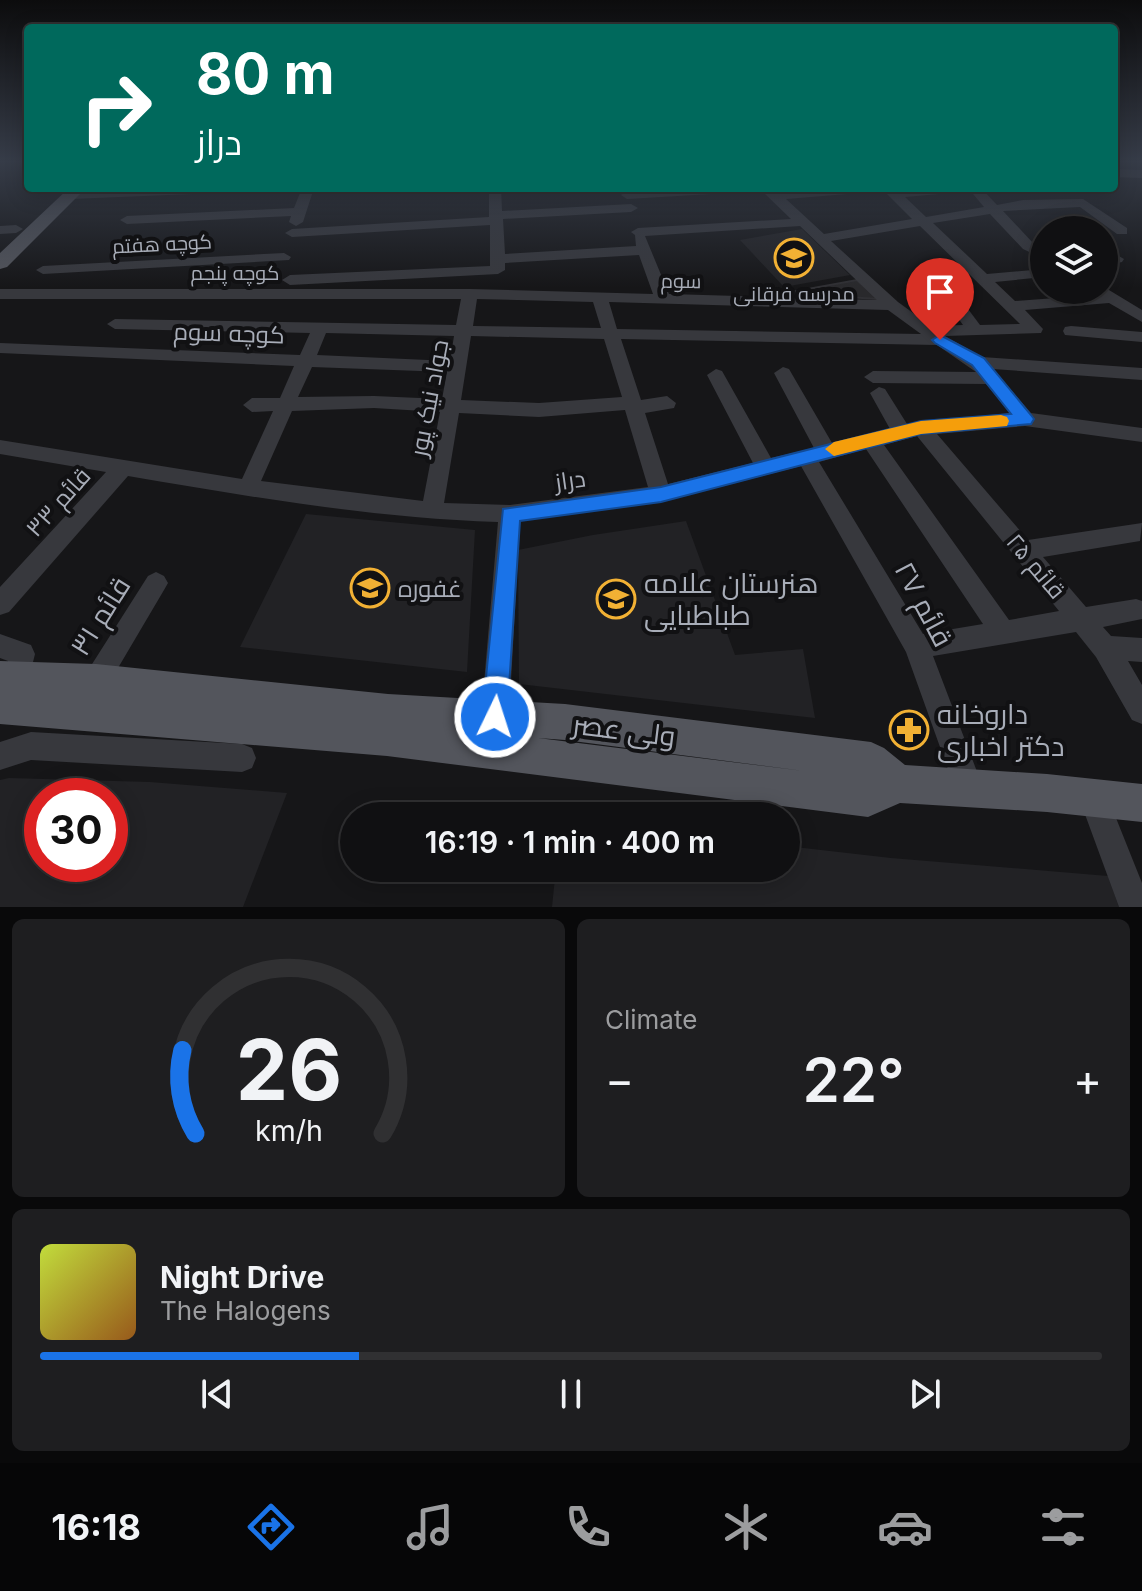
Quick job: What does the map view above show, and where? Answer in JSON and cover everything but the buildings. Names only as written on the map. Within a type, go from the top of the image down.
[{"type":"main road","points":[[0,244],[8,230],[49,203]]},
{"type":"main road","points":[[0,263],[56,203]]},
{"type":"main road","name":"ولی عصر","points":[[6,687],[96,681],[374,711],[565,722],[871,761],[898,784]]},
{"type":"main road","points":[[6,687],[868,798],[898,784],[1142,803]]},
{"type":"street","points":[[211,216],[218,203]]},
{"type":"street","points":[[303,203],[273,287],[644,250]]},
{"type":"street","points":[[496,203],[498,294]]},
{"type":"street","points":[[292,233],[496,218],[588,203]]},
{"type":"street","points":[[629,203],[663,300]]},
{"type":"street","points":[[784,203],[892,305],[978,362],[1025,419]]},
{"type":"street","points":[[115,324],[465,332],[934,335],[975,330],[1035,329],[1015,306],[902,203]]},
{"type":"street","points":[[989,203],[1030,247]]},
{"type":"street","points":[[824,238],[1023,204],[1063,203]]},
{"type":"street","points":[[1083,203],[1122,231]]},
{"type":"street","points":[[127,220],[300,212]]},
{"type":"street","points":[[638,232],[806,222]]},
{"type":"street","points":[[1118,232],[1142,226]]},
{"type":"street","name":"کوچه هفتم","points":[[43,270],[284,257]]},
{"type":"street","points":[[984,279],[1030,274]]},
{"type":"street","name":"کوچه پنجم","points":[[0,294],[273,287],[470,294]]},
{"type":"street","name":"سوم","points":[[470,294],[892,305]]},
{"type":"street","name":"جواد نیک پور","points":[[432,511],[470,294]]},
{"type":"street","points":[[600,299],[661,494]]},
{"type":"street","points":[[1118,302],[1142,317]]},
{"type":"street","points":[[956,304],[975,330]]},
{"type":"street","points":[[1015,306],[1030,304]]},
{"type":"street","points":[[248,488],[320,329]]},
{"type":"street","points":[[1071,331],[1142,337]]},
{"type":"street","name":"کوچه سوم","points":[[0,348],[457,367]]},
{"type":"street","points":[[978,362],[1142,374]]},
{"type":"street","name":"قائم ۲۷","points":[[783,373],[816,454],[917,647],[969,790]]},
{"type":"street","points":[[716,375],[766,467]]},
{"type":"street","name":"قائم ۲۵","points":[[991,378],[876,385],[912,430],[1023,550],[1105,648],[1142,710]]},
{"type":"street","points":[[252,405],[374,402],[539,410],[667,403]]},
{"type":"street","name":"دراز","points":[[0,447],[248,488],[432,511],[510,514],[661,494],[912,430],[1025,419],[1142,435]]},
{"type":"street","points":[[870,440],[1004,633]]},
{"type":"street","name":"قائم ۳۳","points":[[0,604],[122,469]]},
{"type":"street","points":[[495,717],[510,514]]},
{"type":"street","points":[[1023,550],[1140,532]]},
{"type":"street","name":"قائم ۳۱","points":[[96,681],[156,583]]},
{"type":"street","points":[[917,647],[1136,610]]},
{"type":"street","points":[[0,646],[22,654],[6,687]]},
{"type":"street","points":[[1105,648],[1142,650]]},
{"type":"street","points":[[0,756],[31,746],[242,758]]},
{"type":"street","points":[[1094,798],[1135,907]]},
{"type":"shaded area","name":"مدرسه فرقانی","points":[[802,229],[850,275],[784,287],[740,240]]},
{"type":"shaded area","name":"غفوره","points":[[306,514],[475,530],[467,672],[240,647]]},
{"type":"shaded area","name":"هنرستان علامه طباطبایی","points":[[686,521],[735,655],[803,649],[815,718],[519,684],[518,550]]},
{"type":"shaded area","points":[[24,778],[24,882],[128,882],[128,781],[287,793],[243,907],[0,907],[0,780]]},
{"type":"shaded area","points":[[800,848],[1108,876],[1119,907],[552,907],[555,882],[800,882]]},
{"type":"slow traffic","points":[[834,449],[921,428],[1001,421]]},
{"type":"place","name":"مدرسه فرقانی","points":[[794,258]]},
{"type":"place","name":"غفوره","points":[[370,588]]},
{"type":"place","name":"هنرستان علامه طباطبایی","points":[[616,599]]},
{"type":"place","name":"داروخانه دکتر اخباری","points":[[909,730]]},
{"type":"route","points":[[495,717],[510,514],[661,494],[921,428],[1025,419],[978,362],[940,340]]}]
